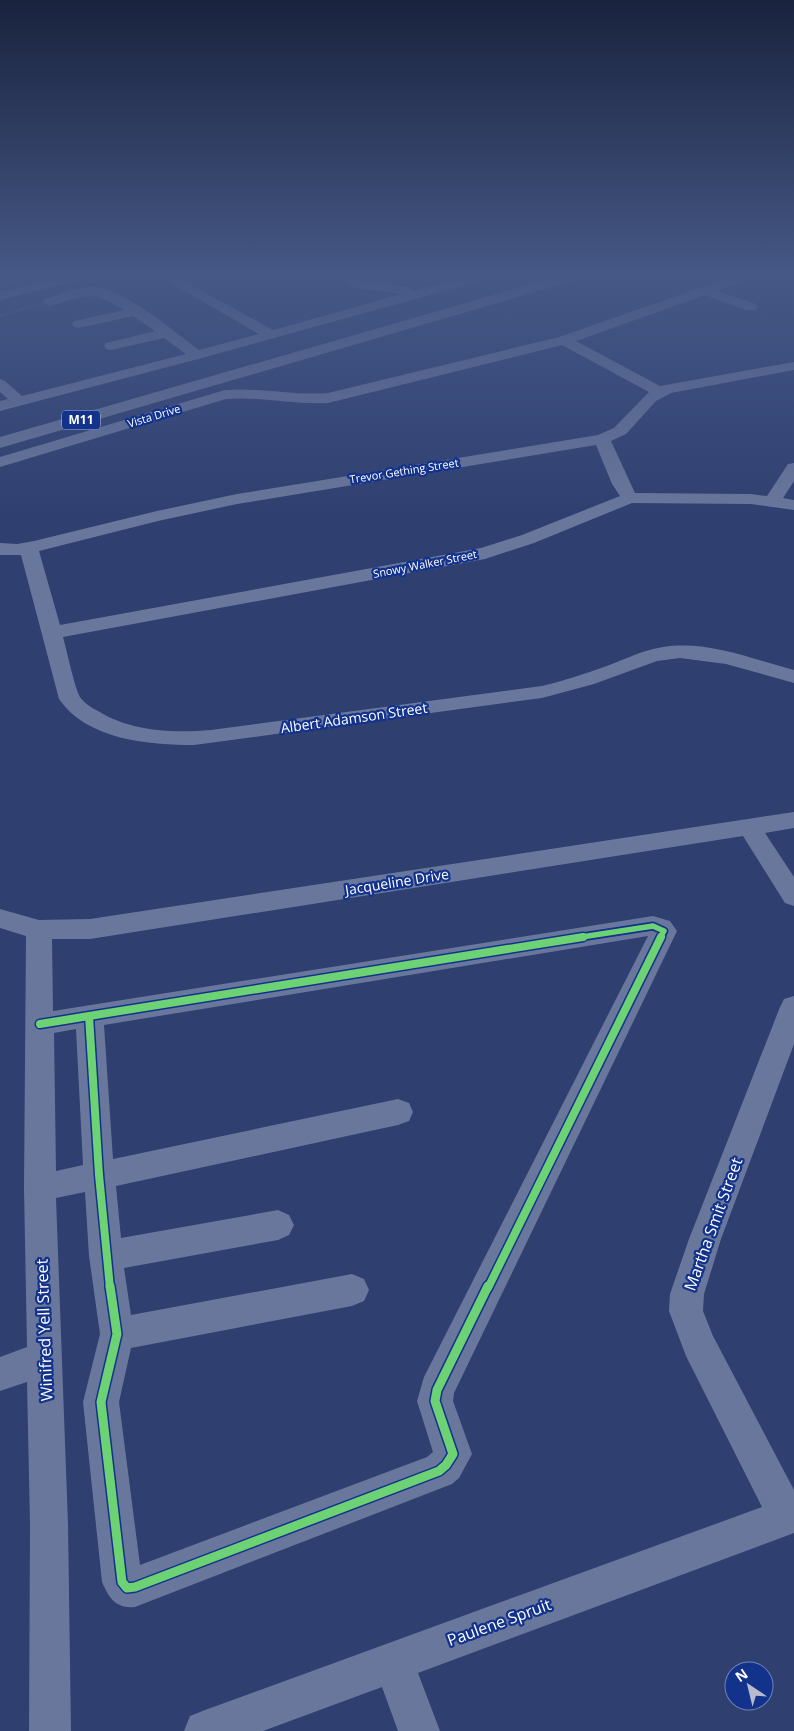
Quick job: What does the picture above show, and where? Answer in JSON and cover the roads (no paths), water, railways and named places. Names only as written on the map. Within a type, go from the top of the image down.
[{"type":"main road","name":"M11","points":[[0,442],[290,358]]},
{"type":"main road","name":"M11","points":[[0,431],[161,395]]},
{"type":"street","points":[[126,359],[131,358]]},
{"type":"street","points":[[0,406],[186,358]]},
{"type":"street","name":"Vista Drive","points":[[0,462],[224,395],[254,393],[302,399],[323,399],[491,358]]},
{"type":"street","points":[[597,358],[660,392]]},
{"type":"street","name":"Trevor Gething Street","points":[[0,549],[29,549],[165,514],[237,499],[602,439],[620,431],[651,398],[660,392],[687,384],[794,366]]},
{"type":"street","points":[[2,381],[56,377]]},
{"type":"street","points":[[2,381],[19,401]]},
{"type":"street","points":[[602,439],[621,484],[630,498]]},
{"type":"street","points":[[773,501],[794,468]]},
{"type":"street","name":"Snowy Walker Street","points":[[51,633],[476,555],[528,539],[630,498],[736,498],[794,505]]},
{"type":"street","name":"Albert Adamson Street","points":[[29,549],[69,695],[80,710],[90,718],[111,726],[146,734],[178,738],[211,737],[542,692],[581,682],[655,655],[671,652],[709,654],[794,677]]},
{"type":"street","name":"Jacqueline Drive","points":[[0,918],[40,930],[90,929],[794,820]]},
{"type":"street","points":[[749,827],[794,897]]},
{"type":"street","points":[[40,1024],[89,1016],[653,926],[664,931],[437,1390],[435,1401],[453,1454],[446,1465],[439,1471],[135,1587],[127,1588],[122,1582],[101,1402],[117,1334],[106,1256],[89,1016]]},
{"type":"street","name":"Winifred Yell Street","points":[[40,930],[40,1188],[46,1358],[51,1641],[50,1731]]},
{"type":"street","name":"Martha Smit Street","points":[[790,1515],[698,1344],[688,1320],[685,1303],[705,1238],[794,1007]]},
{"type":"street","points":[[40,1188],[398,1112]]},
{"type":"street","points":[[106,1256],[278,1225]]},
{"type":"street","points":[[117,1334],[352,1290]]},
{"type":"street","points":[[0,1374],[46,1358]]},
{"type":"street","name":"Paulene Spruit","points":[[205,1731],[790,1515]]},
{"type":"street","points":[[393,1661],[419,1731]]}]
